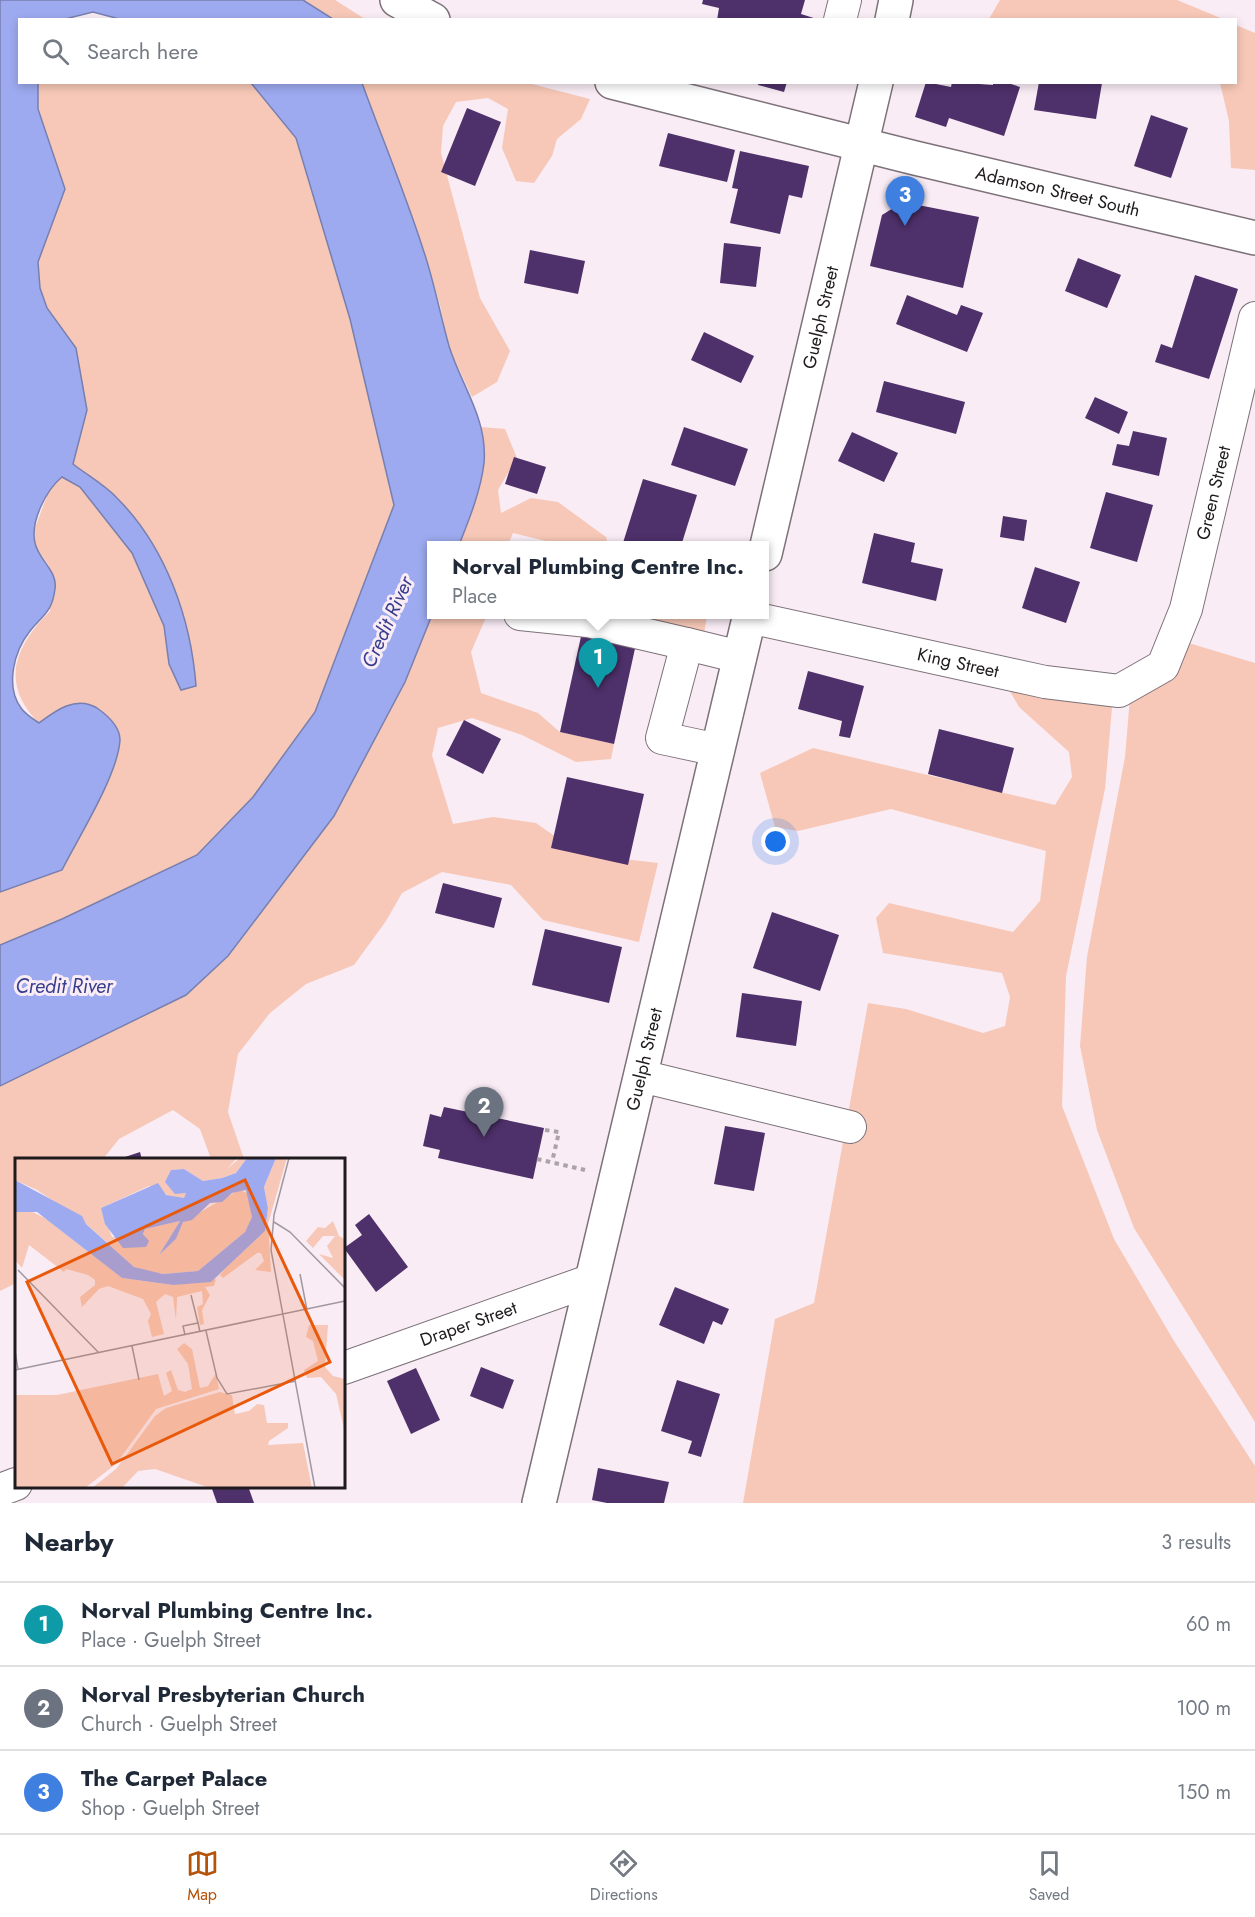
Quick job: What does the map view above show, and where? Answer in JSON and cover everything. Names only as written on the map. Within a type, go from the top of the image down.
[{"type":"main road","points":[[397,0],[429,18]]},
{"type":"main road","points":[[892,18],[897,0]]},
{"type":"main road","name":"Adamson Street South","points":[[620,84],[1255,238]]},
{"type":"main road","name":"Guelph Street","points":[[768,541],[876,84]]},
{"type":"main road","name":"Guelph Street","points":[[539,1503],[749,619]]},
{"type":"street","points":[[840,18],[845,0]]},
{"type":"street","name":"Green Street","points":[[1163,666],[1186,609],[1255,318]]},
{"type":"street","points":[[565,619],[588,621],[740,657]]},
{"type":"street","name":"King Street","points":[[763,619],[1046,682],[1119,691],[1163,666]]},
{"type":"street","points":[[687,644],[662,738],[718,750]]},
{"type":"street","points":[[641,1076],[850,1127]]},
{"type":"street","name":"Draper Street","points":[[345,1368],[592,1280]]},
{"type":"street","points":[[0,1490],[15,1484]]},
{"type":"path","points":[[545,1130],[559,1132],[552,1162]]},
{"type":"path","points":[[537,1159],[585,1170]]},
{"type":"shaded area","points":[[303,0],[335,0],[363,18],[331,18]]},
{"type":"shaded area","points":[[1000,0],[1177,0],[1221,18],[990,18]]},
{"type":"shaded area","points":[[1237,25],[1255,33],[1255,170],[1231,168],[1229,121],[1220,84],[1237,84]]},
{"type":"shaded area","points":[[38,84],[252,84],[296,138],[350,319],[394,505],[315,712],[253,797],[197,855],[62,919],[0,945],[0,892],[62,870],[97,806],[113,770],[120,740],[118,730],[112,721],[89,704],[66,706],[39,723],[19,694],[16,666],[20,652],[28,638],[50,611],[49,566],[34,544],[35,528],[51,485],[62,477],[80,487],[132,553],[164,626],[169,664],[196,686],[117,497],[73,464],[87,410],[76,348],[47,308],[40,288],[38,262],[65,189],[38,109]]},
{"type":"shaded area","points":[[362,84],[532,84],[590,99],[581,119],[557,139],[552,156],[534,183],[516,181],[502,148],[508,109],[488,98],[456,102],[443,126],[441,153],[480,298],[510,351],[497,382],[472,397],[449,348],[440,305],[423,248]]},
{"type":"shaded area","points":[[481,427],[505,429],[517,458],[498,490],[501,513],[531,498],[558,502],[606,537],[607,541],[546,541],[513,533],[510,541],[461,541],[470,518],[484,462]]},
{"type":"shaded area","points":[[430,619],[485,619],[471,652],[481,693],[538,713],[560,732],[614,744],[611,759],[576,762],[522,735],[472,718],[438,728],[432,755],[453,824],[493,817],[536,823],[580,854],[658,863],[639,942],[543,920],[511,885],[442,872],[402,893],[386,921],[354,965],[306,984],[270,1013],[238,1054],[228,1112],[244,1158],[211,1158],[200,1129],[173,1110],[119,1139],[104,1158],[15,1158],[15,1284],[0,1291],[0,1086],[186,995],[228,957],[334,816],[405,682]]},
{"type":"shaded area","points":[[626,619],[706,619],[703,640]]},
{"type":"shaded area","points":[[1182,641],[1255,663],[1255,1422],[1134,1228],[1097,1130],[1080,1046],[1087,957],[1125,757],[1130,697]]},
{"type":"shaded area","points":[[1008,688],[1113,696],[1105,789],[1066,976],[1062,1106],[1114,1239],[1174,1341],[1255,1466],[1255,1503],[743,1503],[775,1319],[814,1303],[868,1003],[906,1009],[983,1033],[1005,1026],[1010,997],[1002,973],[883,953],[876,918],[889,903],[1013,932],[1040,901],[1046,851],[891,809],[798,831],[775,827],[760,773],[813,748],[1055,805],[1072,777],[1069,752],[1019,707]]},
{"type":"water","points":[[0,0],[303,0],[331,18],[116,18],[93,12],[69,18],[18,18],[18,84],[38,84],[38,109],[65,189],[38,262],[40,288],[47,308],[76,348],[87,410],[73,464],[117,498],[134,517],[162,561],[182,610],[196,686],[181,690],[169,664],[164,626],[132,553],[80,487],[62,477],[45,498],[37,516],[34,535],[37,549],[54,576],[54,597],[47,612],[24,639],[20,648],[14,669],[13,690],[23,710],[39,723],[66,706],[81,703],[97,708],[112,721],[118,730],[120,740],[118,754],[105,788],[62,870],[0,892]]},
{"type":"water","name":"Credit River","points":[[252,84],[362,84],[423,249],[449,346],[482,432],[484,463],[471,515],[461,541],[427,541],[427,619],[430,619],[405,682],[334,816],[228,956],[186,995],[0,1086],[0,945],[62,919],[197,855],[253,797],[315,712],[394,505],[350,319],[296,138]]},
{"type":"building","points":[[703,0],[805,0],[801,14],[814,18],[717,18],[719,8],[702,4]]},
{"type":"building","points":[[758,84],[786,84],[784,92]]},
{"type":"building","points":[[925,84],[951,87],[952,84],[1011,84],[1020,87],[1004,136],[949,118],[946,127],[915,117]]},
{"type":"building","points":[[1039,84],[1102,84],[1096,119],[1034,110]]},
{"type":"building","points":[[467,108],[501,122],[475,186],[441,172]]},
{"type":"building","points":[[1151,115],[1188,128],[1171,178],[1134,166]]},
{"type":"building","points":[[668,133],[735,150],[727,182],[659,166]]},
{"type":"building","points":[[740,151],[809,166],[802,198],[789,195],[780,234],[730,223],[738,189],[732,188]]},
{"type":"building","points":[[903,202],[979,217],[963,288],[870,266],[882,215]]},
{"type":"building","points":[[724,243],[761,247],[756,287],[720,283]]},
{"type":"building","points":[[530,250],[585,261],[578,294],[524,283]]},
{"type":"building","points":[[1078,258],[1121,275],[1107,308],[1065,291]]},
{"type":"building","points":[[1195,275],[1238,289],[1209,379],[1155,362],[1161,344],[1172,348]]},
{"type":"building","points":[[907,295],[957,315],[961,305],[983,313],[967,352],[896,324]]},
{"type":"building","points":[[704,332],[754,356],[741,383],[691,360]]},
{"type":"building","points":[[884,381],[965,402],[956,434],[876,412]]},
{"type":"building","points":[[1095,397],[1128,412],[1119,434],[1085,418]]},
{"type":"building","points":[[684,427],[748,449],[735,486],[671,465]]},
{"type":"building","points":[[1133,431],[1167,438],[1159,476],[1112,465],[1117,444],[1129,446]]},
{"type":"building","points":[[852,432],[898,453],[884,482],[838,461]]},
{"type":"building","points":[[514,457],[546,467],[537,494],[505,484]]},
{"type":"building","points":[[643,479],[697,495],[683,541],[624,541]]},
{"type":"building","points":[[1106,492],[1153,505],[1137,562],[1090,548]]},
{"type":"building","points":[[1003,516],[1027,520],[1024,541],[1000,537]]},
{"type":"building","points":[[874,533],[915,543],[911,562],[943,569],[936,601],[862,583]]},
{"type":"building","points":[[1035,567],[1080,582],[1066,623],[1022,608]]},
{"type":"building","points":[[582,632],[636,644],[614,744],[560,732]]},
{"type":"building","points":[[808,671],[864,686],[850,738],[839,736],[842,721],[798,709]]},
{"type":"building","points":[[464,720],[501,739],[483,774],[446,755]]},
{"type":"building","points":[[939,729],[1014,748],[1002,793],[928,774]]},
{"type":"building","points":[[567,777],[644,794],[628,865],[551,848]]},
{"type":"building","points":[[443,883],[502,898],[494,928],[435,913]]},
{"type":"building","points":[[772,912],[839,935],[820,991],[753,968]]},
{"type":"building","points":[[545,929],[622,947],[609,1003],[532,985]]},
{"type":"building","points":[[742,993],[802,1001],[796,1046],[736,1037]]},
{"type":"building","points":[[444,1107],[544,1128],[533,1179],[438,1158],[440,1150],[423,1146],[430,1114],[441,1117]]},
{"type":"building","points":[[725,1126],[765,1133],[754,1191],[714,1184]]},
{"type":"building","points":[[140,1152],[142,1158],[122,1158]]},
{"type":"building","points":[[369,1214],[408,1267],[376,1292],[345,1249],[362,1235],[355,1225]]},
{"type":"building","points":[[675,1287],[729,1309],[722,1325],[713,1321],[704,1344],[659,1325]]},
{"type":"building","points":[[481,1367],[514,1380],[503,1409],[470,1396]]},
{"type":"building","points":[[416,1368],[440,1420],[411,1434],[387,1381]]},
{"type":"building","points":[[677,1380],[720,1394],[701,1457],[688,1453],[692,1441],[661,1431]]},
{"type":"building","points":[[598,1468],[669,1482],[664,1503],[607,1503],[592,1500]]},
{"type":"building","points":[[212,1488],[249,1488],[254,1503],[217,1503]]},
{"type":"place","name":"The Carpet Palace","points":[[905,226]]},
{"type":"place","name":"Norval Plumbing Centre Inc.","points":[[598,688]]},
{"type":"place","name":"Norval Presbyterian Church","points":[[484,1137]]}]
